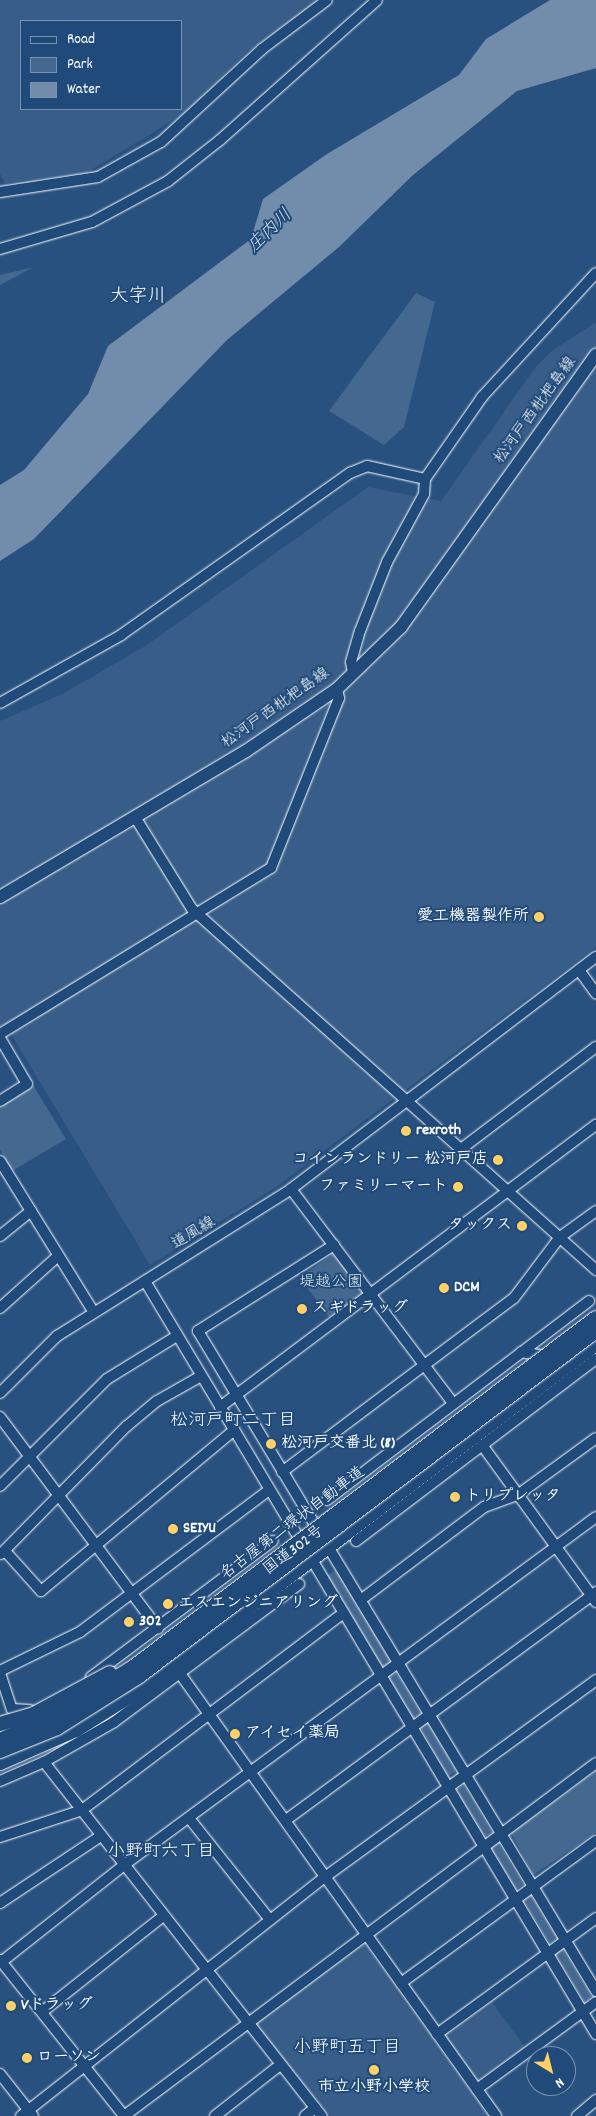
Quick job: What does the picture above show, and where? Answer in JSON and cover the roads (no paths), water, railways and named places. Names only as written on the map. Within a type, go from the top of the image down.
[{"type":"highway","name":"名古屋第二環状自動車道","points":[[0,1740],[89,1698],[596,1318]]},
{"type":"highway","name":"名古屋第二環状自動車道","points":[[0,1752],[57,1728],[138,1677],[596,1331]]},
{"type":"highway","name":"国道302号","points":[[0,1764],[108,1711],[239,1615],[596,1344]]},
{"type":"highway","points":[[0,1724],[34,1714],[95,1682],[240,1586]]},
{"type":"main road","name":"松河戸西枇杷島線","points":[[0,897],[262,741],[337,689],[401,627],[596,355]]},
{"type":"street","points":[[0,192],[98,177],[161,142],[262,49],[327,0]]},
{"type":"street","points":[[0,250],[92,222],[168,181],[220,140],[377,0]]},
{"type":"street","points":[[353,674],[351,662],[360,631],[387,562],[424,494],[425,479],[482,397],[596,273]]},
{"type":"street","points":[[0,703],[121,635],[350,473],[367,466],[425,479]]},
{"type":"street","points":[[0,1101],[27,1084],[0,1036],[258,880],[280,854],[338,698],[337,689]]},
{"type":"street","points":[[135,817],[199,915],[596,1270]]},
{"type":"street","name":"道風線","points":[[0,1393],[57,1336],[93,1311],[291,1188],[596,957]]},
{"type":"street","points":[[579,970],[596,993]]},
{"type":"street","points":[[461,1149],[596,1047]]},
{"type":"street","points":[[220,1407],[596,1126]]},
{"type":"street","points":[[1,1165],[93,1311]]},
{"type":"street","points":[[291,1188],[453,1403]]},
{"type":"street","points":[[0,1236],[31,1211]]},
{"type":"street","points":[[282,1472],[514,1298],[560,1237],[596,1211]]},
{"type":"street","points":[[334,1245],[198,1331],[282,1472],[362,1599],[467,1773],[596,1991]]},
{"type":"street","points":[[0,1308],[58,1256]]},
{"type":"street","points":[[145,1280],[411,1728],[596,2034]]},
{"type":"street","points":[[327,1500],[589,1301]]},
{"type":"street","points":[[0,1486],[107,1379],[177,1336]]},
{"type":"street","points":[[521,1352],[573,1362]]},
{"type":"street","points":[[356,1541],[595,1358]]},
{"type":"street","points":[[201,1376],[142,1412],[2,1554],[41,1591],[234,1430]]},
{"type":"street","points":[[0,1416],[158,1628]]},
{"type":"street","points":[[362,1599],[484,1507],[519,1494],[596,1438]]},
{"type":"street","points":[[286,1820],[594,1596],[482,1445]]},
{"type":"street","points":[[371,1515],[382,1458]]},
{"type":"street","points":[[269,1490],[132,1594],[72,1636],[0,1672],[12,1709],[25,1712],[75,1687],[158,1628],[273,1541]]},
{"type":"street","points":[[404,1490],[418,1494]]},
{"type":"street","points":[[596,1517],[124,1865],[0,1961],[124,2116],[245,2021],[596,1763]]},
{"type":"street","points":[[0,1781],[44,1762],[181,1675],[299,1584]]},
{"type":"street","points":[[191,1602],[239,1615]]},
{"type":"street","points":[[0,1837],[82,1810],[343,1613]]},
{"type":"street","points":[[181,1675],[496,2116]]},
{"type":"street","points":[[0,2074],[28,2114],[205,1971],[326,1877],[596,1680]]},
{"type":"street","points":[[44,1762],[205,1971],[318,2112],[305,2116]]},
{"type":"street","points":[[189,1818],[270,1920]]},
{"type":"street","points":[[0,1903],[101,1836]]},
{"type":"street","points":[[401,1983],[596,1841]]},
{"type":"street","points":[[42,2012],[163,1916]]},
{"type":"street","points":[[437,2034],[596,1918]]},
{"type":"street","points":[[477,2089],[596,2002]]},
{"type":"street","points":[[215,2116],[280,2065]]},
{"type":"street","points":[[577,2116],[596,2100]]},
{"type":"water","name":"庄内川","points":[[550,0],[596,0],[596,68],[517,91],[413,175],[339,247],[227,340],[34,539],[0,561],[0,485],[24,470],[88,394],[108,346],[251,239],[263,199],[327,154],[459,75],[486,39]]},
{"type":"place","name":"愛工機器製作所","points":[[539,917]]},
{"type":"place","name":"rexroth","points":[[406,1131]]},
{"type":"place","name":"コインランドリー 松河戸店","points":[[498,1160]]},
{"type":"place","name":"ファミリーマート","points":[[458,1187]]},
{"type":"place","name":"タックス","points":[[522,1226]]},
{"type":"place","name":"DCM","points":[[444,1288]]},
{"type":"place","name":"スギドラッグ","points":[[302,1309]]},
{"type":"place","name":"松河戸交番北 (8)","points":[[271,1444]]},
{"type":"place","name":"トリプレッタ","points":[[455,1497]]},
{"type":"place","name":"SEIYU","points":[[173,1529]]},
{"type":"place","name":"エスエンジニアリング","points":[[168,1604]]},
{"type":"place","name":"302","points":[[129,1622]]},
{"type":"place","name":"アイセイ薬局","points":[[235,1734]]},
{"type":"place","name":"Vドラッグ","points":[[11,2006]]},
{"type":"place","name":"ローソン","points":[[27,2058]]},
{"type":"place","name":"市立小野小学校","points":[[374,2070]]},
{"type":"district","name":"大字川","points":[[138,298]]},
{"type":"district","name":"松河戸町二丁目","points":[[233,1422]]},
{"type":"district","name":"小野町六丁目","points":[[161,1853]]},
{"type":"district","name":"小野町五丁目","points":[[347,2049]]},
{"type":"park label","name":"堤越公園","points":[[331,1283]]}]
